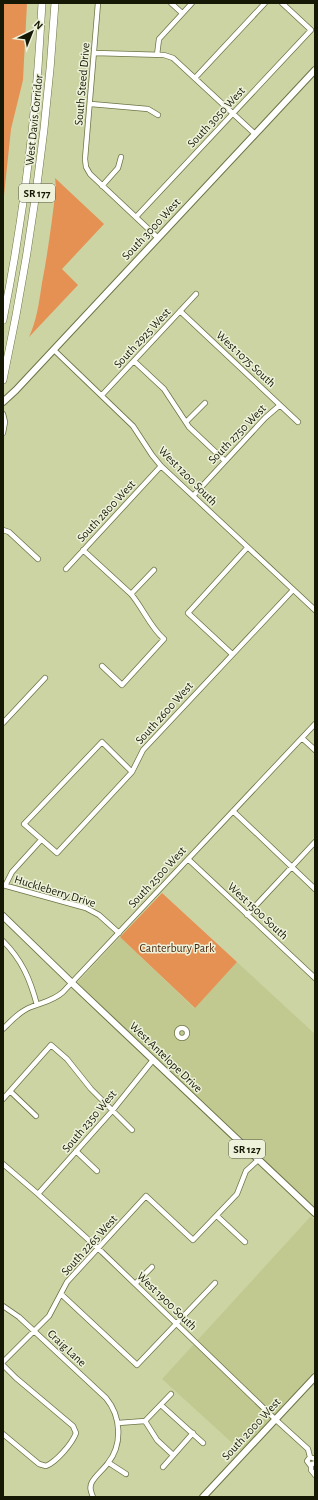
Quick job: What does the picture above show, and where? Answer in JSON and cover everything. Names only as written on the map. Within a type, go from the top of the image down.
[{"type":"highway","name":"West Davis Corridor","points":[[3,320],[15,258],[26,185],[36,94],[42,3]]},
{"type":"highway","name":"West Davis Corridor","points":[[3,380],[22,286],[37,199],[50,84],[55,3]]},
{"type":"main road","name":"South 3000 West","points":[[3,402],[54,350],[315,70]]},
{"type":"main road","name":"West Antelope Drive","points":[[3,916],[315,1213]]},
{"type":"main road","name":"South 2000 West","points":[[203,1497],[315,1377]]},
{"type":"street","name":"South Steed Drive","points":[[98,3],[85,159],[86,166],[90,174],[102,186]]},
{"type":"street","points":[[171,3],[182,14]]},
{"type":"street","points":[[157,55],[159,39],[192,3]]},
{"type":"street","points":[[195,78],[265,3]]},
{"type":"street","name":"South 3050 West","points":[[136,217],[311,30],[282,3]]},
{"type":"street","points":[[95,53],[164,55],[173,58],[255,134]]},
{"type":"street","points":[[90,104],[148,109],[158,115]]},
{"type":"street","points":[[121,157],[118,168],[102,186],[158,238]]},
{"type":"street","name":"South 2925 West","points":[[102,395],[196,294]]},
{"type":"street","name":"West 1075 South","points":[[180,311],[298,422]]},
{"type":"street","name":"West 1200 South","points":[[54,350],[133,426],[161,466],[315,610]]},
{"type":"street","points":[[134,361],[164,389],[189,427],[225,461]]},
{"type":"street","points":[[186,422],[205,403]]},
{"type":"street","name":"South 2750 West","points":[[193,496],[265,418],[280,405]]},
{"type":"street","points":[[3,414],[5,422],[3,433]]},
{"type":"street","name":"South 2800 West","points":[[66,569],[161,466]]},
{"type":"street","points":[[3,530],[9,532],[38,559]]},
{"type":"street","points":[[232,654],[188,613],[248,548]]},
{"type":"street","points":[[83,550],[131,594],[157,633],[164,639],[122,685],[102,666]]},
{"type":"street","points":[[131,594],[154,570]]},
{"type":"street","name":"South 2600 West","points":[[41,840],[57,853],[132,772],[143,750],[293,590]]},
{"type":"street","points":[[3,723],[45,678]]},
{"type":"street","name":"South 2500 West","points":[[3,1029],[30,1007],[56,998],[72,983],[315,724]]},
{"type":"street","points":[[302,738],[315,750]]},
{"type":"street","points":[[4,886],[12,872],[41,840],[24,824],[102,742],[132,772]]},
{"type":"street","points":[[233,811],[315,889]]},
{"type":"street","points":[[247,915],[315,842]]},
{"type":"street","name":"West 1500 South","points":[[188,859],[315,978]]},
{"type":"street","name":"Huckleberry Drive","points":[[4,886],[86,908],[103,918],[119,933]]},
{"type":"street","points":[[3,941],[21,963],[28,976],[36,1005]]},
{"type":"street","points":[[3,1099],[11,1092],[51,1045],[67,1059],[91,1089],[132,1130]]},
{"type":"street","name":"South 2350 West","points":[[38,1194],[112,1111],[153,1060]]},
{"type":"street","points":[[11,1092],[36,1116]]},
{"type":"street","points":[[76,1151],[97,1171]]},
{"type":"street","points":[[245,1242],[217,1216],[237,1194],[246,1171],[258,1160]]},
{"type":"street","name":"West 1900 South","points":[[3,1164],[98,1249],[308,1449],[313,1458],[307,1461],[308,1464],[313,1464]]},
{"type":"street","name":"South 2265 West","points":[[3,1364],[20,1344],[49,1316],[67,1282],[146,1196],[193,1240],[217,1216]]},
{"type":"street","points":[[135,1284],[152,1267]]},
{"type":"street","points":[[61,1294],[137,1365],[175,1323],[215,1283]]},
{"type":"street","name":"Craig Lane","points":[[3,1306],[19,1317],[106,1398],[114,1409],[118,1423]]},
{"type":"street","points":[[3,1364],[16,1378],[73,1426],[76,1433],[74,1439],[52,1464],[46,1466],[39,1464],[3,1434]]},
{"type":"street","points":[[93,1497],[90,1490],[92,1483],[109,1463],[118,1443],[118,1423],[145,1421],[171,1394]]},
{"type":"street","points":[[161,1405],[203,1443]]},
{"type":"street","points":[[145,1421],[157,1440],[173,1455]]},
{"type":"street","points":[[163,1467],[193,1433]]},
{"type":"street","points":[[109,1463],[126,1474]]},
{"type":"street","points":[[313,1464],[311,1470],[315,1475]]},
{"type":"shaded area","points":[[120,937],[194,1008],[237,962],[315,1034],[315,1207],[75,985]]},
{"type":"shaded area","points":[[311,1216],[315,1220],[315,1371],[241,1451],[162,1379]]},
{"type":"green space","points":[[3,3],[27,3],[23,80],[11,129],[3,205]]},
{"type":"green space","points":[[55,178],[104,224],[62,269],[78,285],[29,337],[37,311],[46,260],[56,188]]},
{"type":"green space","name":"Canterbury Park","points":[[162,893],[237,962],[195,1008],[120,937]]}]
